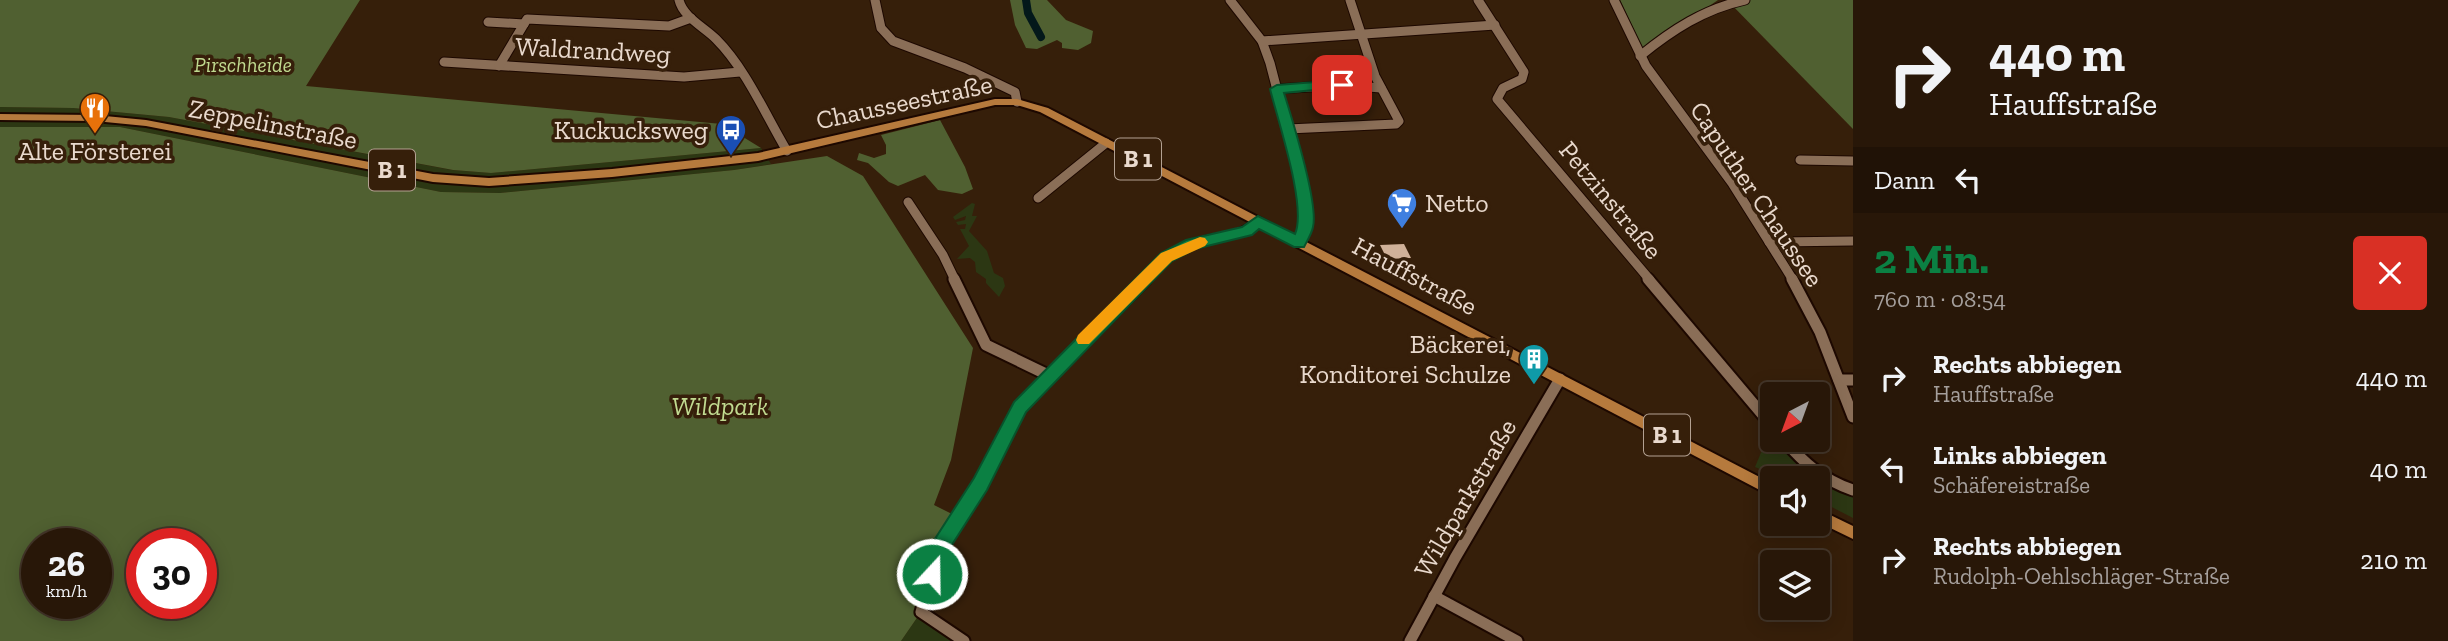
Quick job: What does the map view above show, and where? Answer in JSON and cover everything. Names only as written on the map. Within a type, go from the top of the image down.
[{"type":"main road","name":"Chausseestraße","points":[[787,151],[995,102],[1017,102],[1044,110],[1258,221]]},
{"type":"main road","name":"Zeppelinstraße","points":[[0,117],[95,118],[146,123],[409,174],[468,182],[612,173],[711,163],[787,151]]},
{"type":"main road","name":"Hauffstraße","points":[[1258,221],[1760,484]]},
{"type":"main road","points":[[1830,521],[1853,533]]},
{"type":"street","points":[[679,0],[681,9],[716,39],[740,72],[787,151]]},
{"type":"street","points":[[875,0],[879,26],[884,35],[1015,92],[1017,102]]},
{"type":"street","points":[[1230,0],[1262,41],[1277,89],[1306,216],[1306,227],[1299,243]]},
{"type":"street","points":[[1288,129],[1396,124],[1399,117],[1381,88],[1350,0]]},
{"type":"street","name":"Petzinstraße","points":[[1478,0],[1524,72],[1522,79],[1503,88],[1497,99],[1760,412]]},
{"type":"street","name":"Caputher Chaussee","points":[[1614,0],[1640,56],[1732,183],[1800,292],[1853,417]]},
{"type":"street","points":[[1640,56],[1664,36],[1705,9],[1745,0]]},
{"type":"street","points":[[499,66],[527,19],[668,26],[691,19]]},
{"type":"street","points":[[488,22],[524,24]]},
{"type":"street","points":[[1262,41],[1494,25]]},
{"type":"street","name":"Waldrandweg","points":[[444,62],[684,77],[740,72]]},
{"type":"street","points":[[1277,89],[1342,85],[1381,88]]},
{"type":"street","points":[[1038,198],[1106,143]]},
{"type":"street","points":[[1800,160],[1853,161]]},
{"type":"street","points":[[908,202],[943,254],[986,345],[1048,374]]},
{"type":"street","points":[[964,641],[921,612],[937,554],[980,484],[1012,420],[1048,374],[1167,257],[1191,244],[1246,232],[1258,221]]},
{"type":"street","points":[[1769,242],[1853,241]]},
{"type":"street","name":"Wildparkstraße","points":[[1410,641],[1560,379]]},
{"type":"street","points":[[1839,380],[1853,380]]},
{"type":"street","points":[[1794,452],[1812,472],[1824,480],[1853,490]]},
{"type":"street","points":[[1434,596],[1517,641]]},
{"type":"green space","name":"Pirschheide","points":[[0,0],[360,0],[306,86],[722,124],[761,148],[491,173],[453,170],[169,117],[73,108],[0,107]]},
{"type":"green space","points":[[1010,0],[1047,0],[1066,20],[1093,31],[1091,43],[1078,50],[1062,48],[1062,43],[1057,40],[1037,49],[1026,48],[1015,25]]},
{"type":"green space","points":[[1620,0],[1718,0],[1644,51]]},
{"type":"green space","points":[[1727,0],[1853,0],[1853,129]]},
{"type":"green space","points":[[0,107],[73,108],[169,117],[452,170],[491,173],[761,148],[771,164],[500,193],[441,192],[120,127],[0,127]]},
{"type":"green space","points":[[940,120],[965,167],[973,189],[962,194],[938,190],[925,175],[898,186],[889,182],[868,163],[857,160],[859,153],[874,158],[886,154],[886,145],[881,135]]},
{"type":"green space","name":"Wildpark","points":[[0,127],[120,127],[441,192],[500,193],[734,170],[827,156],[863,176],[973,348],[951,460],[934,505],[960,518],[940,548],[921,612],[901,641],[0,641]]},
{"type":"green space","points":[[972,203],[975,204],[972,216],[977,216],[969,231],[987,251],[994,273],[1003,278],[1005,286],[999,297],[986,283],[986,279],[976,272],[975,262],[970,258],[957,259],[969,246],[960,229],[965,229],[966,224],[958,225],[956,222],[965,220],[966,216],[955,220],[953,217]]},
{"type":"green space","points":[[1761,452],[1792,452],[1804,466],[1760,466],[1760,469],[1755,467]]},
{"type":"green space","points":[[1830,484],[1853,494],[1853,518],[1830,506]]},
{"type":"green space","points":[[921,612],[964,641],[901,641]]},
{"type":"building","points":[[1404,244],[1411,258],[1387,259],[1380,245]]},
{"type":"waterway","points":[[1026,0],[1028,13],[1041,37]]},
{"type":"slow traffic","points":[[1084,340],[1167,257],[1200,242]]},
{"type":"place","name":"Alte Försterei","points":[[95,135]]},
{"type":"place","name":"Kuckucksweg","points":[[731,157]]},
{"type":"place","name":"Netto","points":[[1402,230]]},
{"type":"place","name":"Bäckerei, Konditorei Schulze","points":[[1534,386]]},
{"type":"route","points":[[932,574],[940,548],[980,484],[1020,407],[1048,374],[1167,257],[1191,244],[1246,232],[1258,221],[1299,243],[1306,227],[1306,216],[1297,166],[1277,89],[1342,85]]}]
